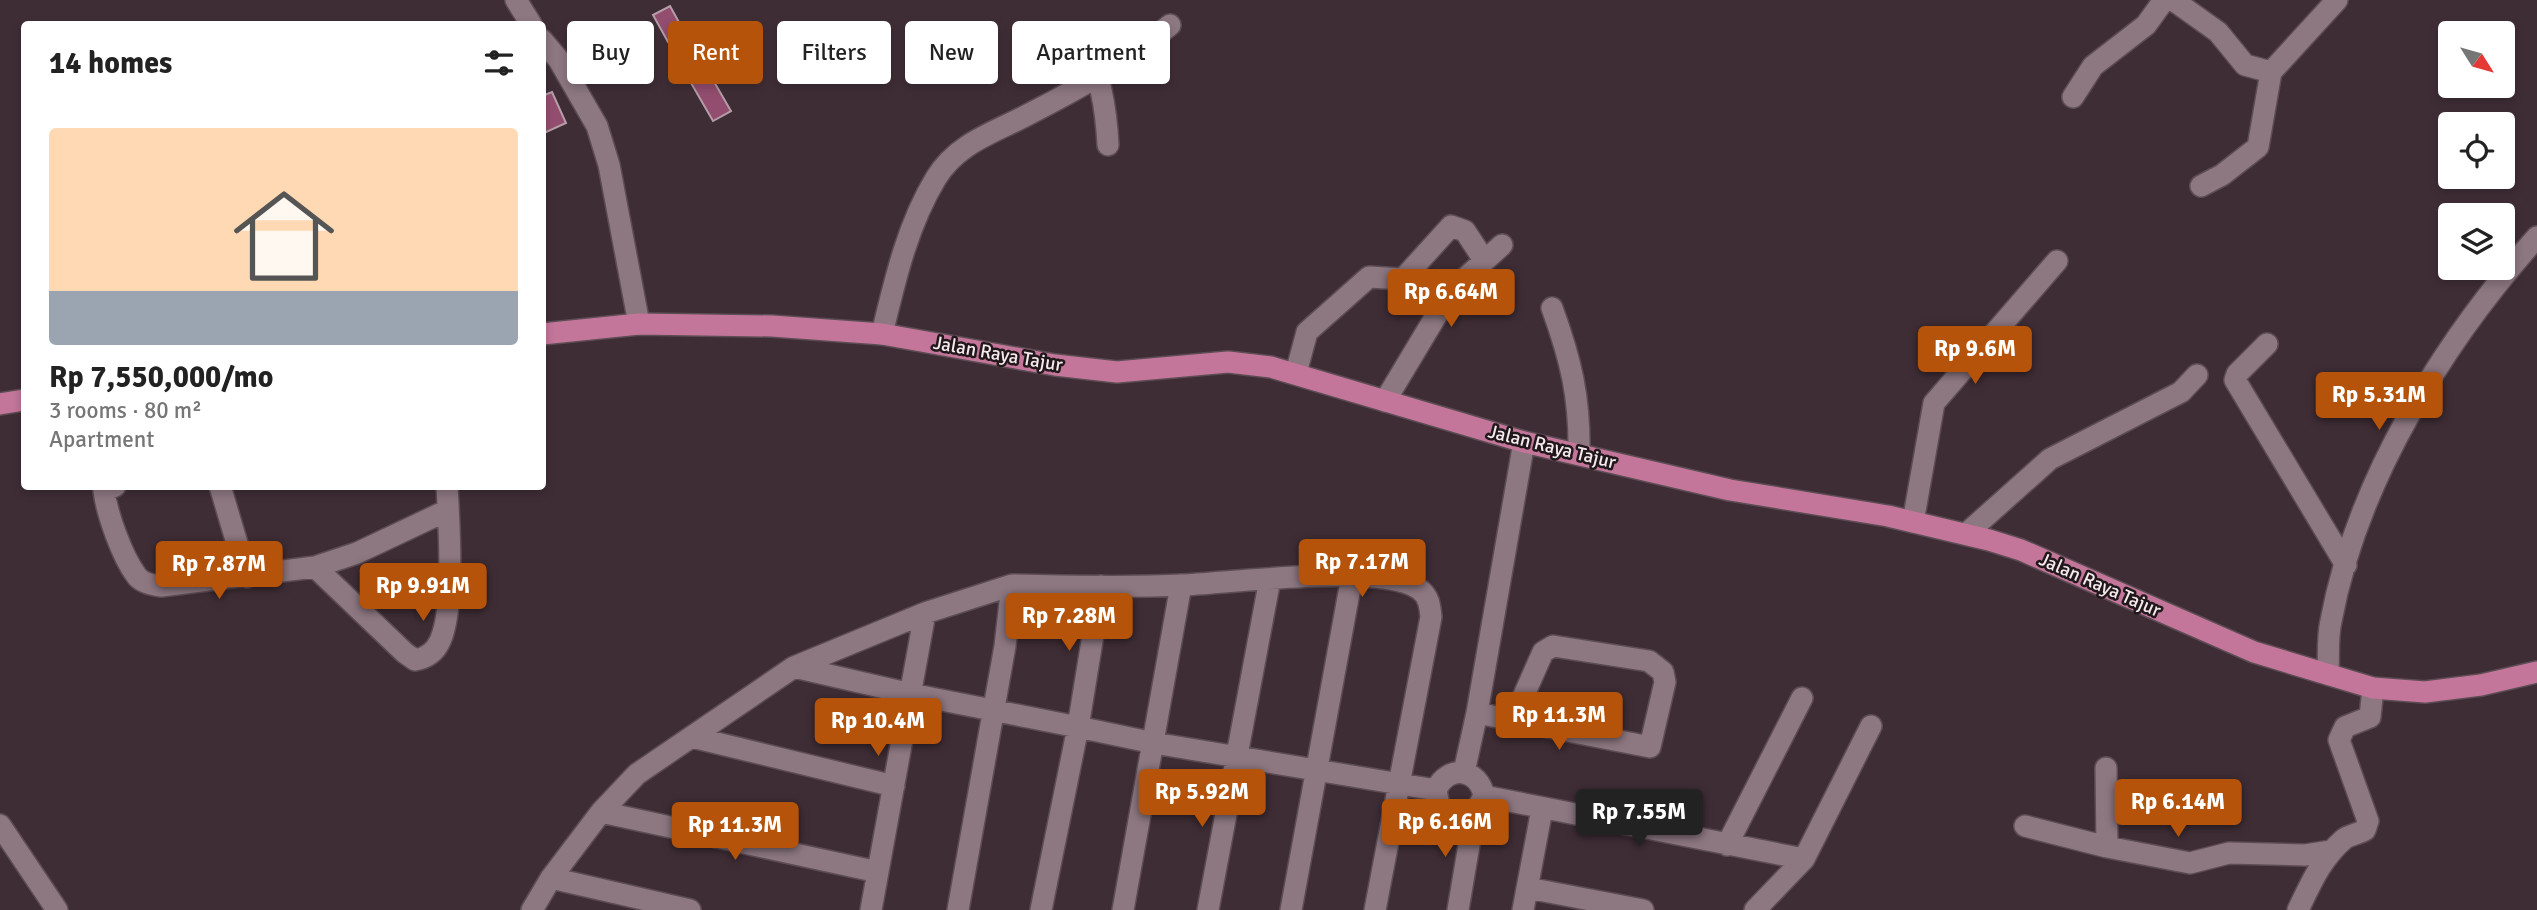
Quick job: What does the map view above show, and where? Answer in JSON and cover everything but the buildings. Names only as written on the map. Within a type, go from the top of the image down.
[{"type":"main road","name":"Jalan Raya Tajur","points":[[546,334],[639,324],[772,326],[882,334],[1055,365],[1117,372],[1228,362],[1296,373],[1524,442],[1730,490],[1913,522],[2021,550],[2254,652],[2373,688],[2424,692],[2481,685],[2537,671]]},
{"type":"main road","points":[[0,404],[21,400]]},
{"type":"street","points":[[516,0],[529,21]]},
{"type":"street","points":[[2073,97],[2093,66],[2146,25],[2164,0]]},
{"type":"street","points":[[2174,0],[2218,32],[2245,65],[2271,72]]},
{"type":"street","points":[[2201,187],[2258,147],[2271,72],[2337,0]]},
{"type":"street","points":[[546,45],[559,60],[597,127],[608,165],[639,324]]},
{"type":"street","points":[[882,334],[905,242],[937,177],[961,150],[988,131],[1028,115],[1083,84]]},
{"type":"street","points":[[1101,84],[1106,105],[1108,145]]},
{"type":"street","points":[[1296,373],[1307,332],[1332,307],[1369,277],[1403,279],[1451,226],[1465,232],[1484,260]]},
{"type":"street","points":[[2328,674],[2330,623],[2363,510],[2445,354],[2508,269],[2537,237]]},
{"type":"street","points":[[1385,401],[1451,291],[1502,245]]},
{"type":"street","points":[[1913,522],[1934,402],[2057,261]]},
{"type":"street","points":[[1552,308],[1572,362],[1580,411],[1578,454]]},
{"type":"street","points":[[2267,344],[2237,374],[2235,380],[2346,565]]},
{"type":"street","points":[[1966,534],[2050,459],[2181,392],[2197,375]]},
{"type":"street","points":[[1464,772],[1477,713],[1524,442]]},
{"type":"street","points":[[108,490],[106,509],[137,576],[150,585],[161,586],[314,567],[357,553],[448,510]]},
{"type":"street","points":[[221,490],[247,577]]},
{"type":"street","points":[[314,567],[405,653],[415,660],[424,658],[440,640],[447,607],[447,490]]},
{"type":"street","points":[[1290,910],[1352,576]]},
{"type":"street","points":[[532,910],[551,878],[601,812],[637,774],[794,667],[925,613],[1012,585],[1181,585],[1352,576],[1409,585],[1420,590],[1430,601],[1432,617],[1375,910]]},
{"type":"street","points":[[1208,910],[1270,579]]},
{"type":"street","points":[[958,910],[1005,646],[1012,585]]},
{"type":"street","points":[[1123,910],[1181,585]]},
{"type":"street","points":[[1041,910],[1078,727],[1101,586]]},
{"type":"street","points":[[871,910],[925,613]]},
{"type":"street","points":[[1477,713],[1512,722],[1650,747],[1665,682],[1663,672],[1649,661],[1553,646],[1543,652],[1512,722]]},
{"type":"street","points":[[794,667],[911,694],[1154,743],[1436,790]]},
{"type":"street","points":[[2298,910],[2313,877],[2331,851],[2346,838],[2365,830],[2368,821],[2339,740],[2345,727],[2370,717],[2373,688]]},
{"type":"street","points":[[1727,845],[1802,698]]},
{"type":"street","points":[[1755,910],[1804,859],[1871,726]]},
{"type":"street","points":[[692,737],[894,786]]},
{"type":"street","points":[[2106,768],[2107,847]]},
{"type":"street","points":[[1458,910],[1479,806],[1478,780],[1464,772],[1446,775],[1436,790],[1437,805],[1446,816],[1460,820],[1479,806],[1542,810],[1804,859]]},
{"type":"street","points":[[1523,910],[1542,810]]},
{"type":"street","points":[[601,812],[878,872]]},
{"type":"street","points":[[0,825],[57,910]]},
{"type":"street","points":[[2025,826],[2107,847],[2190,863],[2229,853],[2305,855],[2331,851]]},
{"type":"street","points":[[551,878],[690,910]]},
{"type":"street","points":[[1528,888],[1643,910]]}]
